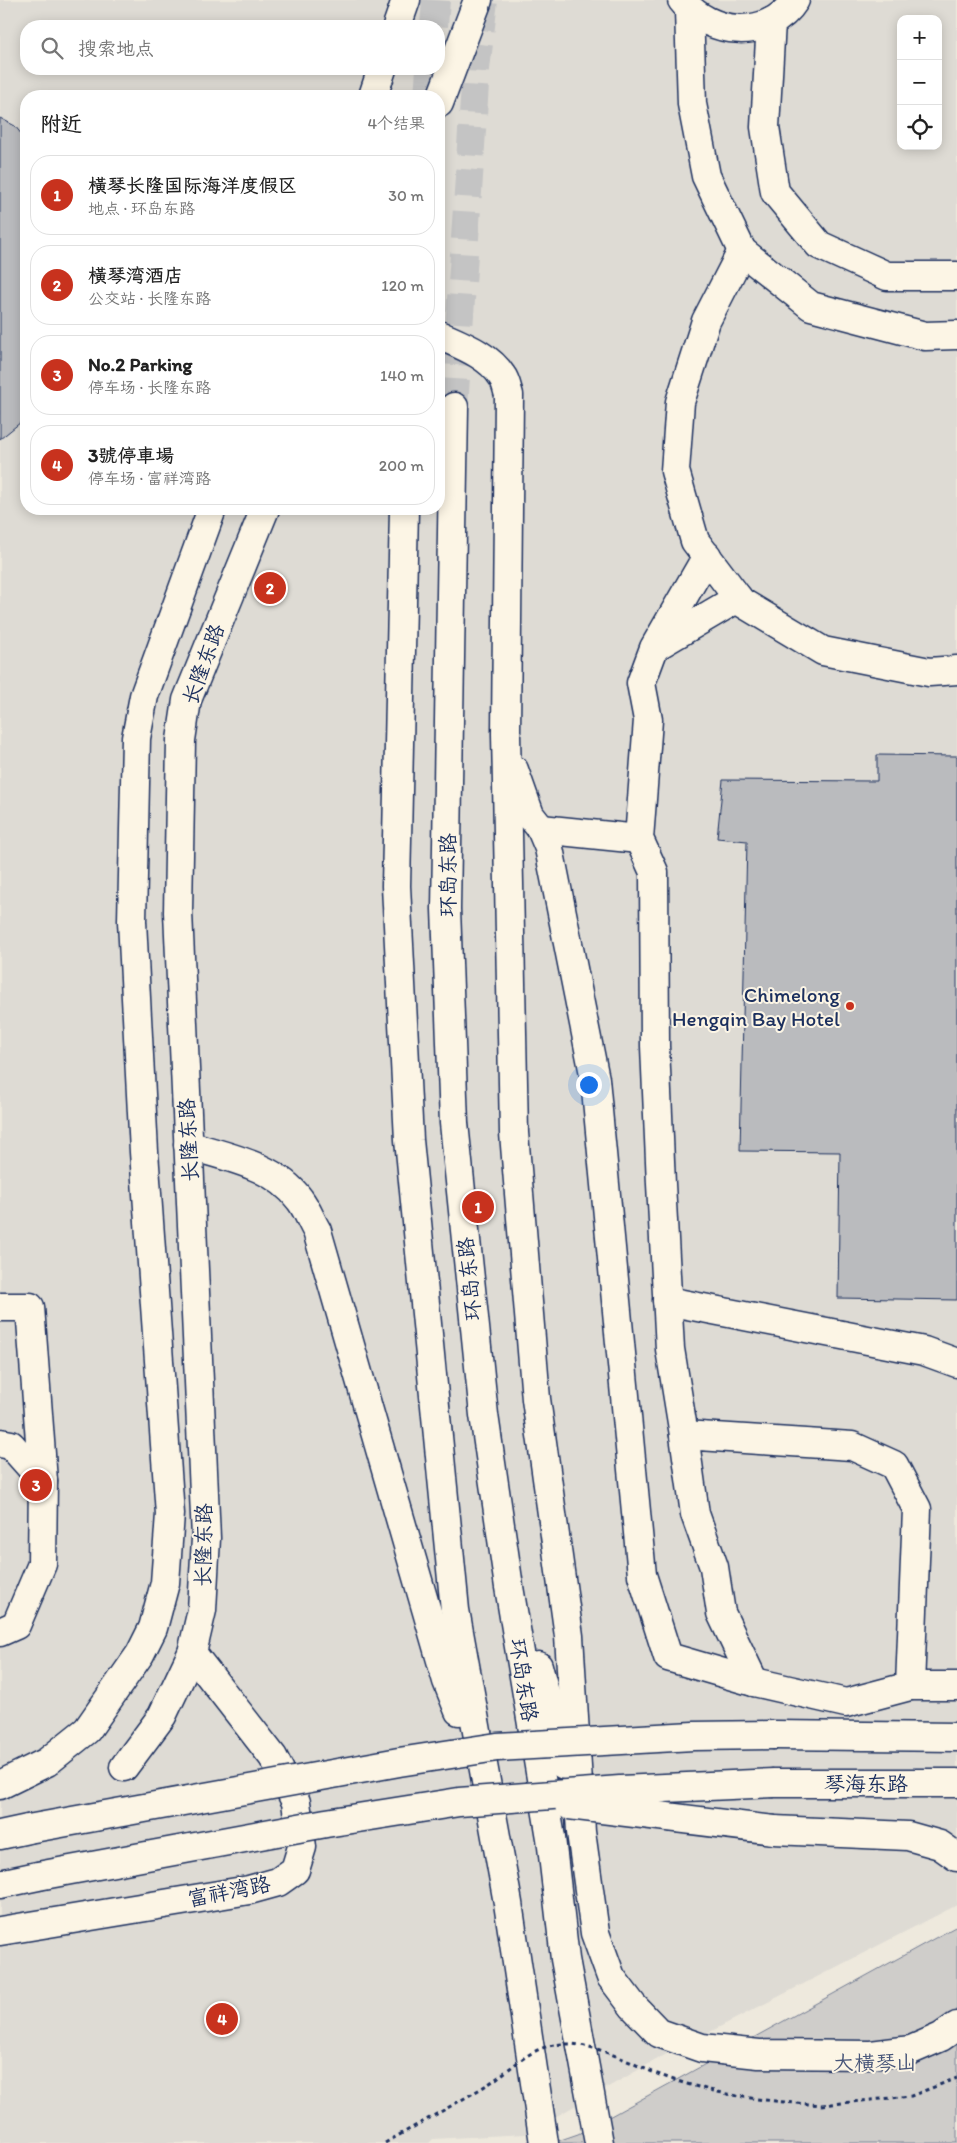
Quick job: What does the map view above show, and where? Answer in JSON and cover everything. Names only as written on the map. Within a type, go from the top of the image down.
[{"type":"street","points":[[399,20],[406,0]]},
{"type":"street","points":[[444,90],[478,0]]},
{"type":"street","points":[[685,5],[707,23],[728,29],[750,29],[771,22],[790,7],[795,0]]},
{"type":"street","points":[[685,5],[692,104],[706,176],[742,251],[812,306],[926,336],[957,335]]},
{"type":"street","points":[[771,22],[765,128],[775,192],[819,245],[887,276],[957,276]]},
{"type":"street","points":[[375,90],[380,75]]},
{"type":"street","points":[[742,251],[706,321],[680,402],[676,471],[695,540],[741,602],[823,651],[928,672],[957,670]]},
{"type":"street","points":[[445,338],[464,346],[487,361],[503,376],[509,395],[506,734],[514,1132],[536,1399],[569,1636],[581,1832],[595,1933],[610,1977],[632,2006],[659,2033],[702,2048],[759,2054],[871,2055],[911,2050],[941,2037],[957,2026]]},
{"type":"street","name":"环岛东路","points":[[454,407],[446,909],[454,1123],[484,1415],[509,1587],[551,1838],[565,1959],[599,2143]]},
{"type":"street","name":"长隆东路","points":[[0,1785],[47,1762],[86,1730],[140,1654],[153,1628],[165,1583],[170,1514],[144,1152],[132,921],[136,738],[144,696],[210,515]]},
{"type":"street","name":"长隆东路","points":[[124,1767],[162,1716],[192,1653],[202,1610],[206,1538],[178,912],[181,740],[187,700],[263,515]]},
{"type":"street","points":[[404,515],[396,886],[409,1140],[455,1610],[474,1726],[487,1784],[508,1903],[544,2143]]},
{"type":"street","points":[[707,556],[654,648],[641,683],[648,720],[639,839],[654,872],[655,1046],[670,1349],[695,1514],[714,1567],[722,1612],[754,1682]]},
{"type":"street","points":[[654,648],[738,598]]},
{"type":"street","points":[[506,734],[516,782],[530,815],[541,829],[549,848],[595,1079],[642,1575],[668,1657],[754,1682],[846,1703],[910,1686],[957,1686]]},
{"type":"street","points":[[541,829],[639,839]]},
{"type":"street","points":[[188,1145],[253,1165],[278,1179],[300,1199],[317,1231],[448,1680],[487,1784]]},
{"type":"street","points":[[667,1302],[924,1351],[957,1363]]},
{"type":"street","points":[[0,1307],[30,1307],[43,1481],[42,1564],[16,1625],[0,1632]]},
{"type":"street","points":[[684,1435],[852,1446],[894,1465],[917,1509],[910,1686]]},
{"type":"street","points":[[0,1443],[11,1445],[43,1481]]},
{"type":"street","points":[[509,1587],[536,1658],[581,1832]]},
{"type":"street","name":"富祥湾路","points":[[0,1931],[249,1890],[278,1882],[295,1870],[302,1847],[296,1802],[273,1757],[192,1653]]},
{"type":"street","points":[[0,1835],[399,1762],[497,1748],[693,1736],[957,1737]]},
{"type":"street","name":"琴海东路","points":[[513,1798],[630,1789],[774,1783],[957,1783]]},
{"type":"street","points":[[0,1884],[326,1823],[459,1802],[513,1798],[774,1830],[908,1836],[940,1845],[957,1857]]},
{"type":"path","points":[[385,2143],[491,2082],[512,2065],[541,2049],[566,2044],[582,2045],[612,2054],[656,2073],[701,2088],[752,2100],[822,2105],[911,2096],[957,2078]]},
{"type":"shaded area","points":[[0,0],[957,0],[957,1905],[663,2056],[525,2134],[433,2139],[429,2143],[0,2143]]},
{"type":"green space","name":"大橫琴山","points":[[957,1926],[957,2143],[552,2143],[578,2134]]},
{"type":"building","points":[[0,118],[15,126],[20,132],[20,423],[0,439]]},
{"type":"building","name":"Chimelong Hengqin Bay Hotel","points":[[877,755],[957,756],[957,1300],[838,1298],[840,1152],[740,1151],[747,841],[717,838],[723,780],[877,781]]},
{"type":"tunnel","points":[[434,20],[436,0]]},
{"type":"tunnel","points":[[454,407],[476,69],[484,0]]},
{"type":"tunnel","points":[[428,90],[430,75]]},
{"type":"place","name":"横琴湾酒店","points":[[270,588]]},
{"type":"place","name":"Chimelong Hengqin Bay Hotel","points":[[850,1006]]},
{"type":"place","name":"横琴长隆国际海洋度假区","points":[[478,1207]]},
{"type":"place","name":"No.2 Parking","points":[[36,1485]]},
{"type":"place","name":"3號停車場","points":[[222,2019]]}]
